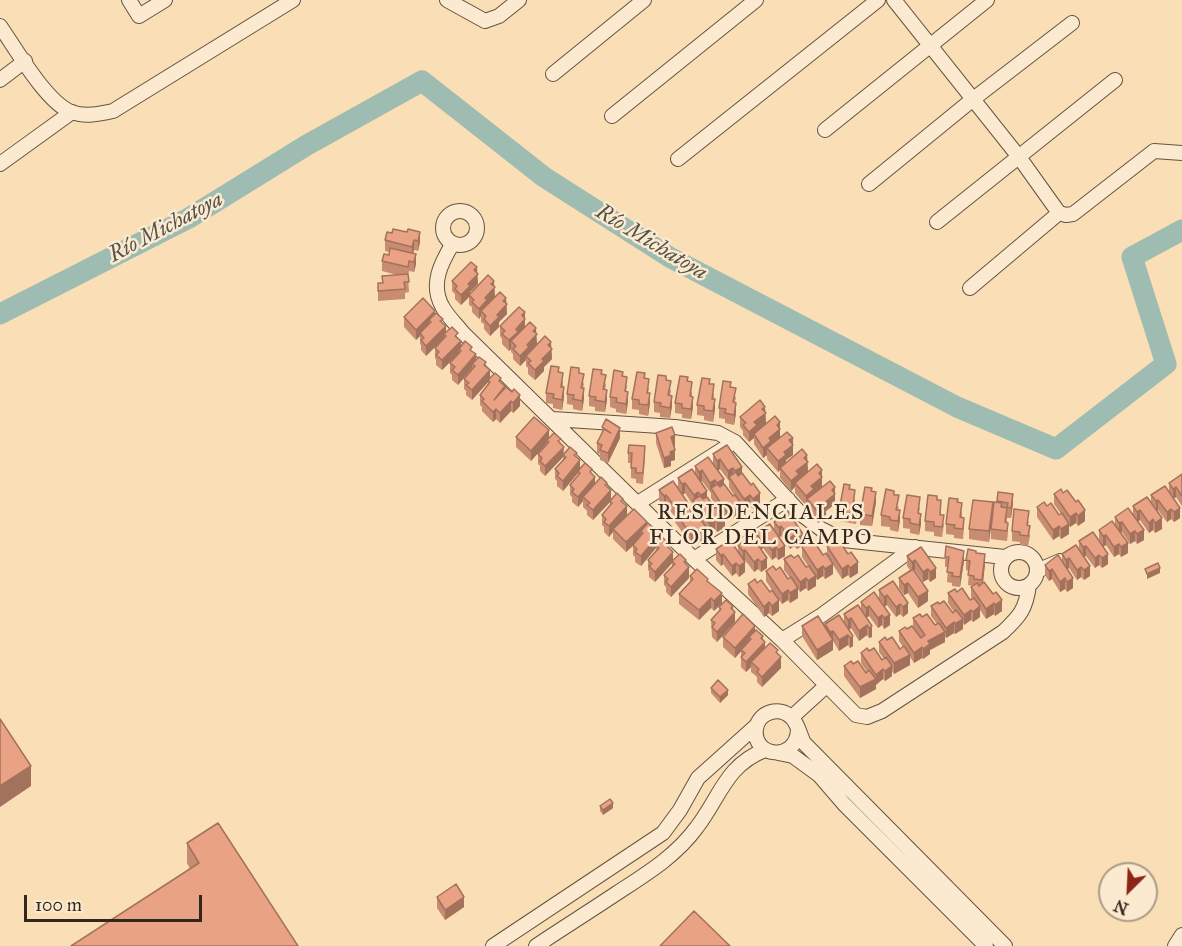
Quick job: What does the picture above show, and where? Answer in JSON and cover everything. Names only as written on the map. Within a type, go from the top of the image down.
[{"type":"street","points":[[129,0],[140,16],[165,0]]},
{"type":"street","points":[[0,26],[53,101],[72,112],[96,115],[112,111],[293,0]]},
{"type":"street","points":[[447,0],[485,21],[499,16],[519,0]]},
{"type":"street","points":[[554,74],[644,0]]},
{"type":"street","points":[[612,116],[756,0]]},
{"type":"street","points":[[678,159],[878,0]]},
{"type":"street","points":[[894,0],[1059,213],[1073,214],[1154,151],[1166,138]]},
{"type":"street","points":[[825,130],[987,0]]},
{"type":"street","points":[[869,184],[972,100],[1072,23]]},
{"type":"street","points":[[0,80],[25,62]]},
{"type":"street","points":[[937,222],[1115,80]]},
{"type":"street","points":[[0,164],[72,112]]},
{"type":"street","points":[[1154,151],[1182,153]]},
{"type":"street","points":[[970,288],[1059,213]]},
{"type":"street","points":[[453,243],[442,261],[436,283],[442,307],[463,333],[694,559],[783,640],[856,715],[867,717],[882,711],[1003,632],[1018,618],[1026,604],[1029,585]]},
{"type":"street","points":[[553,419],[675,427],[718,433],[735,442],[801,514],[820,529],[843,540],[1005,557]]},
{"type":"street","points":[[638,503],[735,442]]},
{"type":"street","points":[[694,559],[788,498]]},
{"type":"street","points":[[783,640],[822,615],[915,547]]},
{"type":"street","points":[[1014,552],[1025,553],[1034,560],[1037,571],[1033,582],[1017,588],[1006,584],[1000,574],[1005,557],[1014,552]]},
{"type":"street","points":[[1037,571],[1065,559],[1074,552]]},
{"type":"street","points":[[795,724],[826,686]]},
{"type":"street","points":[[493,946],[663,833],[680,810],[698,778],[757,725],[760,719],[772,711],[786,713],[795,724],[804,743],[1005,946]]},
{"type":"street","points":[[536,946],[659,866],[681,848],[698,826],[731,772],[756,753],[790,749],[798,737],[795,724]]},
{"type":"street","points":[[757,725],[757,739],[771,751],[793,756],[819,775],[844,804],[986,946]]},
{"type":"street","points":[[1175,946],[1182,935]]},
{"type":"building","points":[[393,229],[420,232],[418,241],[414,240],[412,247],[385,240],[387,232],[392,233]]},
{"type":"building","points":[[390,248],[416,254],[414,262],[409,261],[408,267],[382,261],[384,254],[389,255]]},
{"type":"building","points":[[471,262],[477,267],[474,270],[478,274],[461,295],[455,289],[457,286],[452,281]]},
{"type":"building","points":[[408,274],[409,282],[404,282],[405,289],[378,291],[378,283],[383,283],[382,276]]},
{"type":"building","points":[[488,275],[494,281],[491,284],[495,287],[479,309],[469,295]]},
{"type":"building","points":[[500,292],[506,298],[503,301],[507,304],[490,326],[481,311]]},
{"type":"building","points":[[423,298],[435,311],[416,330],[404,317]]},
{"type":"building","points":[[519,307],[525,312],[522,315],[525,319],[516,329],[518,332],[509,340],[502,334],[505,331],[500,326]]},
{"type":"building","points":[[436,313],[443,319],[440,321],[446,326],[426,346],[421,340],[424,338],[420,333]]},
{"type":"building","points":[[530,322],[536,328],[533,331],[537,334],[520,356],[513,349],[516,346],[511,341]]},
{"type":"building","points":[[452,327],[458,333],[455,336],[461,341],[442,360],[436,355],[439,352],[435,348],[446,336],[444,334]]},
{"type":"building","points":[[545,336],[551,342],[548,345],[552,349],[535,370],[528,363],[531,361],[526,356]]},
{"type":"building","points":[[465,341],[472,347],[470,350],[476,354],[458,375],[452,370],[455,367],[450,363],[461,351],[459,349]]},
{"type":"building","points":[[479,357],[486,362],[484,365],[490,370],[472,390],[466,385],[469,383],[464,379],[475,366],[472,364]]},
{"type":"building","points":[[551,366],[559,367],[558,372],[563,373],[562,400],[553,398],[554,394],[546,393]]},
{"type":"building","points":[[571,367],[579,368],[579,373],[584,374],[581,388],[584,388],[582,401],[573,399],[574,395],[567,394]]},
{"type":"building","points":[[593,369],[602,370],[601,374],[606,375],[603,389],[607,390],[605,402],[589,396]]},
{"type":"building","points":[[614,370],[623,372],[622,376],[627,377],[626,404],[616,402],[617,398],[610,397]]},
{"type":"building","points":[[637,372],[645,373],[644,378],[649,379],[648,405],[639,404],[639,400],[632,399]]},
{"type":"building","points":[[495,373],[505,386],[494,400],[506,387],[512,392],[514,389],[520,395],[500,413],[496,409],[493,412],[482,401],[484,399],[480,395],[490,382],[488,380]]},
{"type":"building","points":[[658,375],[666,376],[666,380],[671,381],[668,395],[672,396],[670,408],[654,402]]},
{"type":"building","points":[[680,376],[688,377],[687,381],[692,382],[691,409],[682,408],[682,404],[675,403]]},
{"type":"building","points":[[702,378],[710,379],[709,384],[714,384],[713,411],[704,410],[704,406],[697,405]]},
{"type":"building","points":[[723,381],[731,382],[730,387],[736,388],[733,402],[736,403],[734,415],[725,413],[726,409],[719,408]]},
{"type":"building","points":[[760,400],[765,407],[762,409],[766,413],[754,422],[757,425],[749,432],[743,425],[746,423],[740,417]]},
{"type":"building","points":[[775,416],[780,422],[777,425],[780,429],[769,438],[771,441],[763,448],[754,434]]},
{"type":"building","points":[[534,417],[549,430],[531,451],[516,437]]},
{"type":"building","points":[[606,419],[620,428],[608,453],[600,450],[602,445],[597,443],[604,429],[611,433],[602,427]]},
{"type":"building","points":[[672,427],[675,435],[671,437],[675,450],[664,458],[656,433]]},
{"type":"building","points":[[787,432],[793,438],[789,440],[793,445],[778,461],[767,448]]},
{"type":"building","points":[[554,433],[561,439],[558,441],[564,447],[545,466],[538,454]]},
{"type":"building","points":[[629,445],[645,446],[643,473],[636,473],[636,468],[631,468],[632,453],[628,453]]},
{"type":"building","points":[[727,445],[742,467],[735,471],[733,468],[728,471],[720,459],[717,461],[713,454]]},
{"type":"building","points":[[570,447],[577,453],[574,455],[580,460],[563,481],[557,476],[559,473],[555,469],[566,457],[563,455]]},
{"type":"building","points":[[802,449],[807,455],[804,458],[808,462],[796,471],[799,474],[791,481],[780,468]]},
{"type":"building","points":[[708,457],[724,479],[717,483],[715,480],[710,483],[702,470],[699,472],[695,466]]},
{"type":"building","points":[[585,463],[592,469],[590,472],[595,477],[578,497],[572,492],[574,489],[570,485]]},
{"type":"building","points":[[817,464],[822,470],[819,473],[822,477],[811,486],[814,489],[806,496],[795,483]]},
{"type":"building","points":[[692,469],[707,491],[701,495],[698,492],[694,495],[678,478]]},
{"type":"building","points":[[736,472],[738,476],[742,473],[760,493],[753,499],[750,495],[744,499],[729,477]]},
{"type":"building","points":[[1182,474],[1182,496],[1176,487],[1173,489],[1169,483]]},
{"type":"building","points":[[601,477],[611,490],[593,510],[587,505],[590,503],[583,497]]},
{"type":"building","points":[[673,481],[688,503],[682,507],[680,504],[675,507],[659,490]]},
{"type":"building","points":[[830,481],[835,487],[832,490],[835,494],[824,503],[826,506],[818,512],[807,499]]},
{"type":"building","points":[[718,484],[720,487],[724,484],[742,505],[735,510],[732,507],[726,511],[711,488]]},
{"type":"building","points":[[844,484],[850,485],[849,489],[855,490],[853,505],[857,505],[856,514],[839,511]]},
{"type":"building","points":[[1165,486],[1180,508],[1174,512],[1171,509],[1167,512],[1151,495]]},
{"type":"building","points":[[865,487],[872,488],[871,491],[876,492],[872,516],[860,514]]},
{"type":"building","points":[[886,489],[894,491],[894,495],[899,495],[896,510],[900,510],[898,521],[881,515]]},
{"type":"building","points":[[1061,489],[1063,493],[1067,490],[1085,510],[1078,516],[1076,513],[1070,517],[1054,494]]},
{"type":"building","points":[[998,492],[1013,494],[1011,508],[1007,507],[1008,503],[997,501]]},
{"type":"building","points":[[617,493],[627,506],[609,526],[604,522],[606,519],[602,515]]},
{"type":"building","points":[[907,495],[920,497],[919,525],[910,523],[910,519],[903,518]]},
{"type":"building","points":[[928,495],[937,496],[937,500],[941,500],[940,515],[944,515],[942,527],[934,526],[934,522],[925,521]]},
{"type":"building","points":[[700,496],[703,499],[707,497],[725,517],[717,522],[715,519],[709,523],[693,500]]},
{"type":"building","points":[[1147,497],[1162,518],[1155,523],[1153,519],[1149,523],[1140,510],[1137,512],[1133,506]]},
{"type":"building","points":[[949,498],[958,499],[957,502],[962,503],[960,517],[964,518],[963,529],[946,524]]},
{"type":"building","points":[[973,500],[993,502],[989,531],[969,529]]},
{"type":"building","points":[[994,502],[1002,503],[1001,507],[1007,508],[1005,522],[1008,523],[1007,531],[991,529]]},
{"type":"building","points":[[1044,502],[1047,506],[1051,503],[1059,515],[1062,513],[1069,524],[1061,529],[1059,526],[1053,530],[1037,507]]},
{"type":"building","points":[[682,508],[685,511],[689,508],[697,520],[700,518],[707,529],[699,534],[697,531],[691,535],[675,512]]},
{"type":"building","points":[[1128,508],[1144,530],[1137,534],[1135,531],[1130,534],[1122,522],[1119,523],[1115,517]]},
{"type":"building","points":[[634,509],[647,522],[626,542],[613,529]]},
{"type":"building","points":[[1014,509],[1029,511],[1028,536],[1012,531]]},
{"type":"building","points":[[788,512],[803,534],[797,539],[794,535],[790,538],[781,526],[779,528],[774,522]]},
{"type":"building","points":[[1112,521],[1128,543],[1121,547],[1119,544],[1114,547],[1106,535],[1103,536],[1099,530]]},
{"type":"building","points":[[648,523],[655,529],[652,531],[658,536],[641,556],[635,552],[637,549],[633,545]]},
{"type":"building","points":[[770,524],[785,546],[778,550],[776,547],[772,550],[756,533]]},
{"type":"building","points":[[1093,532],[1108,554],[1102,558],[1099,555],[1095,558],[1079,541]]},
{"type":"building","points":[[752,536],[767,558],[761,562],[758,559],[754,562],[738,545]]},
{"type":"building","points":[[663,538],[670,544],[668,547],[673,552],[655,572],[649,566],[652,564],[648,560],[659,548],[656,546]]},
{"type":"building","points":[[730,540],[745,562],[739,566],[736,563],[732,566],[716,549]]},
{"type":"building","points":[[834,541],[836,545],[840,542],[848,554],[851,552],[858,562],[850,568],[848,565],[842,569],[827,546]]},
{"type":"building","points":[[808,543],[811,546],[815,543],[823,555],[826,553],[833,564],[825,569],[823,566],[817,570],[802,547]]},
{"type":"building","points":[[1076,545],[1090,566],[1084,570],[1081,567],[1077,570],[1069,558],[1066,560],[1062,554]]},
{"type":"building","points":[[946,546],[964,551],[960,577],[952,576],[953,573],[947,572],[949,557],[945,557]]},
{"type":"building","points":[[921,547],[936,568],[930,572],[928,569],[923,572],[915,560],[912,562],[907,556]]},
{"type":"building","points":[[968,549],[985,554],[982,580],[968,575],[970,561],[966,560]]},
{"type":"building","points":[[680,554],[689,567],[671,587],[664,575],[675,564],[672,561]]},
{"type":"building","points":[[791,555],[794,558],[798,555],[816,576],[808,581],[806,578],[800,582],[784,559]]},
{"type":"building","points":[[1058,555],[1073,578],[1067,582],[1065,578],[1060,582],[1052,569],[1049,571],[1045,565]]},
{"type":"building","points":[[1158,563],[1160,568],[1147,574],[1145,569]]},
{"type":"building","points":[[773,566],[776,570],[780,567],[788,579],[791,577],[798,588],[790,593],[788,590],[782,594],[766,571]]},
{"type":"building","points":[[697,569],[722,593],[714,601],[711,598],[699,610],[679,594],[693,579],[690,576]]},
{"type":"building","points":[[913,569],[928,591],[918,597],[908,583],[904,585],[899,578]]},
{"type":"building","points":[[755,579],[757,583],[761,580],[779,600],[772,606],[769,602],[764,607],[748,584]]},
{"type":"building","points":[[893,581],[908,603],[903,607],[900,604],[896,607],[887,595],[884,597],[879,590]]},
{"type":"building","points":[[984,582],[993,594],[996,592],[1002,600],[986,609],[971,587],[977,583],[979,586]]},
{"type":"building","points":[[962,588],[970,600],[974,598],[980,606],[964,615],[948,593],[955,589],[957,592]]},
{"type":"building","points":[[874,592],[890,615],[884,618],[882,615],[878,618],[869,606],[866,608],[861,602]]},
{"type":"building","points":[[726,600],[733,606],[731,608],[735,612],[717,632],[712,627],[715,623],[711,620]]},
{"type":"building","points":[[944,601],[953,613],[956,610],[963,619],[946,628],[931,606]]},
{"type":"building","points":[[858,605],[872,626],[869,628],[867,625],[859,631],[851,618],[848,620],[844,614]]},
{"type":"building","points":[[743,614],[755,626],[735,648],[723,637]]},
{"type":"building","points":[[920,614],[922,617],[927,614],[935,625],[939,623],[945,632],[928,641],[930,644],[914,653],[899,631],[912,626],[921,638],[925,635],[913,618]]},
{"type":"building","points":[[839,615],[853,636],[850,638],[848,635],[839,640],[825,624]]},
{"type":"building","points":[[818,616],[833,640],[817,650],[802,626]]},
{"type":"building","points":[[756,630],[763,636],[761,638],[765,642],[746,662],[741,657],[745,653],[741,650]]},
{"type":"building","points":[[885,637],[887,640],[892,637],[900,649],[904,646],[910,655],[894,663],[879,642]]},
{"type":"building","points":[[770,643],[778,650],[776,652],[781,657],[762,677],[757,672],[759,669],[751,662]]},
{"type":"building","points":[[867,648],[869,651],[874,648],[882,660],[886,657],[892,666],[876,675],[861,653]]},
{"type":"building","points":[[851,661],[853,664],[858,661],[866,673],[869,670],[876,679],[860,687],[844,666]]},
{"type":"building","points":[[718,680],[728,690],[720,697],[711,688]]},
{"type":"building","points":[[0,719],[31,766],[0,786]]},
{"type":"building","points":[[610,799],[613,803],[603,810],[600,806]]},
{"type":"building","points":[[218,823],[298,946],[71,946],[199,863],[187,843]]},
{"type":"building","points":[[456,884],[464,897],[445,910],[437,897]]},
{"type":"building","points":[[694,911],[730,946],[660,946]]},
{"type":"waterway","name":"Río Michatoya","points":[[0,314],[189,218],[307,145],[422,81],[544,177],[671,258],[957,407],[1056,449],[1166,364],[1132,257],[1182,230]]},
{"type":"district","name":"RESIDENCIALES FLOR DEL CAMPO","points":[[761,526]]}]
